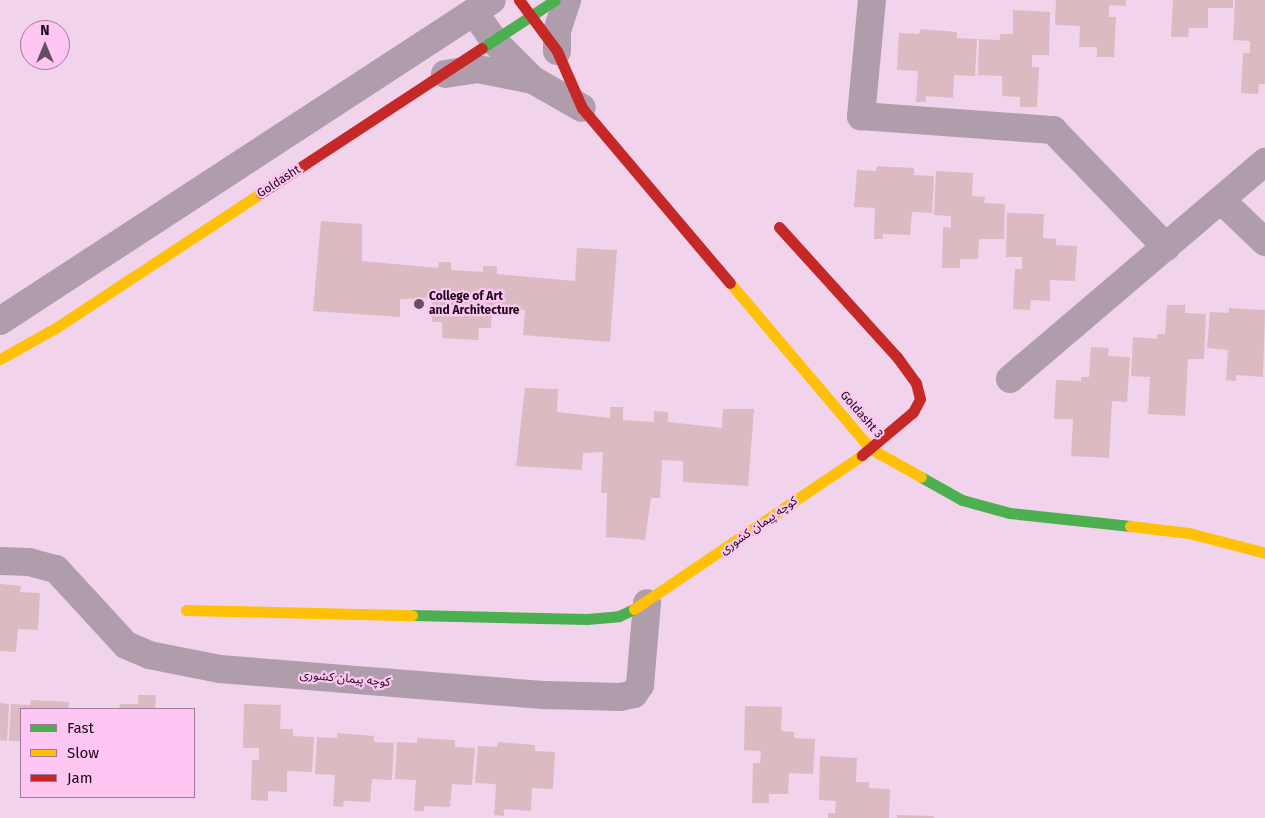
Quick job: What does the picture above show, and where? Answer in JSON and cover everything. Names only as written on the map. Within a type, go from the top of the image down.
[{"type":"street","name":"Goldasht 3","points":[[519,0],[557,51],[582,108],[871,449],[962,500],[1010,513],[1189,533],[1265,554]]},
{"type":"street","name":"Goldasht","points":[[0,359],[57,326],[495,42],[555,0]]},
{"type":"street","points":[[557,51],[557,31],[567,0]]},
{"type":"street","points":[[872,0],[861,116],[1053,130],[1166,247]]},
{"type":"street","points":[[0,321],[40,298],[483,6],[495,42],[533,80],[582,108]]},
{"type":"street","points":[[445,74],[478,69],[533,80]]},
{"type":"street","points":[[1010,379],[1265,162]]},
{"type":"street","points":[[1221,200],[1265,242]]},
{"type":"street","name":"کوچه پیمان کشوری","points":[[186,610],[587,619],[619,616],[647,603],[871,449],[914,412],[920,399],[916,383],[897,357],[779,227]]},
{"type":"street","points":[[40,298],[57,326]]},
{"type":"street","name":"کوچه پیمان کشوری","points":[[0,561],[29,562],[56,569],[126,645],[149,656],[220,669],[546,694],[620,697],[634,694],[640,685],[647,603]]},
{"type":"building","points":[[1056,0],[1126,0],[1126,6],[1109,5],[1109,17],[1116,17],[1114,57],[1097,57],[1097,47],[1079,47],[1080,26],[1055,25]]},
{"type":"building","points":[[1173,0],[1233,0],[1233,8],[1208,8],[1208,28],[1189,28],[1188,37],[1171,37]]},
{"type":"building","points":[[1235,0],[1265,0],[1265,84],[1259,84],[1258,94],[1241,93],[1243,53],[1250,53],[1250,41],[1233,40]]},
{"type":"building","points":[[1013,10],[1050,12],[1049,55],[1032,55],[1032,67],[1039,67],[1037,107],[1020,107],[1020,97],[1002,96],[1002,76],[978,75],[979,39],[1000,40],[1000,34],[1013,34]]},
{"type":"building","points":[[920,29],[957,32],[957,38],[977,39],[975,76],[954,75],[953,98],[926,96],[926,102],[916,102],[918,71],[897,70],[899,33],[919,34]]},
{"type":"building","points":[[877,166],[914,168],[914,175],[934,176],[932,213],[912,212],[910,235],[883,234],[883,239],[874,239],[875,208],[854,207],[857,170],[876,171]]},
{"type":"building","points":[[936,171],[973,173],[972,196],[985,197],[984,203],[1005,204],[1004,239],[979,239],[978,259],[960,259],[960,268],[942,268],[943,227],[951,228],[951,216],[934,215]]},
{"type":"building","points":[[1007,213],[1044,214],[1043,238],[1056,239],[1056,245],[1077,246],[1075,281],[1050,280],[1050,301],[1031,300],[1030,310],[1013,309],[1015,269],[1022,269],[1022,257],[1006,257]]},
{"type":"building","points":[[321,221],[362,224],[362,261],[438,268],[439,262],[451,262],[451,270],[483,272],[483,266],[497,266],[497,274],[575,281],[577,248],[617,250],[610,342],[523,335],[525,310],[492,309],[491,328],[479,328],[478,340],[442,338],[442,322],[432,322],[432,298],[400,299],[400,317],[313,311]]},
{"type":"building","points":[[1167,305],[1185,305],[1185,313],[1206,314],[1204,359],[1188,359],[1185,416],[1148,414],[1150,377],[1131,376],[1133,337],[1157,339],[1157,334],[1165,334]]},
{"type":"building","points":[[1229,308],[1265,310],[1263,377],[1236,375],[1236,381],[1226,380],[1228,350],[1207,348],[1210,312],[1229,313]]},
{"type":"building","points":[[1091,347],[1109,348],[1108,356],[1130,357],[1127,402],[1112,401],[1109,458],[1071,456],[1073,419],[1054,419],[1056,380],[1081,381],[1081,377],[1089,377]]},
{"type":"building","points":[[525,388],[558,389],[557,412],[610,418],[610,407],[623,407],[623,420],[654,422],[654,411],[668,412],[668,422],[722,428],[723,409],[754,409],[748,486],[683,482],[683,461],[662,460],[660,498],[651,498],[645,540],[606,537],[607,493],[601,493],[603,452],[583,453],[582,470],[516,466]]},
{"type":"building","points":[[0,584],[21,586],[20,592],[40,593],[38,630],[18,629],[16,652],[0,651]]},
{"type":"building","points":[[138,695],[156,695],[155,708],[119,708],[120,704],[138,704]]},
{"type":"building","points":[[31,700],[69,702],[68,708],[20,708],[20,741],[9,741],[11,704],[30,705]]},
{"type":"building","points":[[0,703],[9,704],[7,741],[0,740]]},
{"type":"building","points":[[244,704],[281,705],[280,729],[293,729],[293,736],[314,737],[312,772],[287,771],[287,792],[268,791],[268,801],[251,800],[252,760],[259,760],[259,748],[243,748]]},
{"type":"building","points":[[745,706],[782,707],[781,731],[794,732],[794,738],[815,739],[813,774],[789,773],[788,794],[769,794],[769,803],[752,803],[753,763],[760,763],[761,751],[744,750]]},
{"type":"building","points":[[337,733],[374,736],[374,742],[394,743],[392,780],[372,779],[370,802],[344,801],[343,807],[333,806],[335,775],[315,774],[317,737],[337,738]]},
{"type":"building","points":[[417,738],[455,740],[455,747],[475,748],[472,785],[452,784],[450,807],[424,806],[424,811],[414,811],[416,780],[395,779],[397,742],[417,743]]},
{"type":"building","points":[[498,742],[535,745],[535,751],[555,752],[553,789],[532,788],[531,811],[504,809],[504,816],[494,815],[496,784],[475,783],[478,746],[497,747]]},
{"type":"building","points":[[820,756],[857,758],[856,782],[869,782],[869,788],[890,789],[889,818],[828,818],[828,813],[835,813],[836,801],[819,800]]},
{"type":"building","points":[[897,815],[934,816],[934,818],[897,818]]},
{"type":"traffic: fast","points":[[482,48],[555,0]]},
{"type":"traffic: fast","points":[[921,477],[962,500],[1010,513],[1130,526]]},
{"type":"traffic: fast","points":[[412,615],[587,619],[619,616],[634,609]]},
{"type":"traffic: slow","points":[[0,359],[57,327],[261,193]]},
{"type":"traffic: slow","points":[[730,283],[871,449],[921,477]]},
{"type":"traffic: slow","points":[[634,609],[862,455]]},
{"type":"traffic: slow","points":[[1130,526],[1189,533],[1265,553]]},
{"type":"traffic: slow","points":[[186,610],[412,615]]},
{"type":"traffic: jam","points":[[519,0],[557,51],[582,108],[730,283]]},
{"type":"traffic: jam","points":[[261,193],[482,48]]},
{"type":"traffic: jam","points":[[779,227],[897,357],[916,383],[920,399],[913,412],[862,455]]},
{"type":"place","name":"College of Art and Architecture","points":[[419,304]]}]
